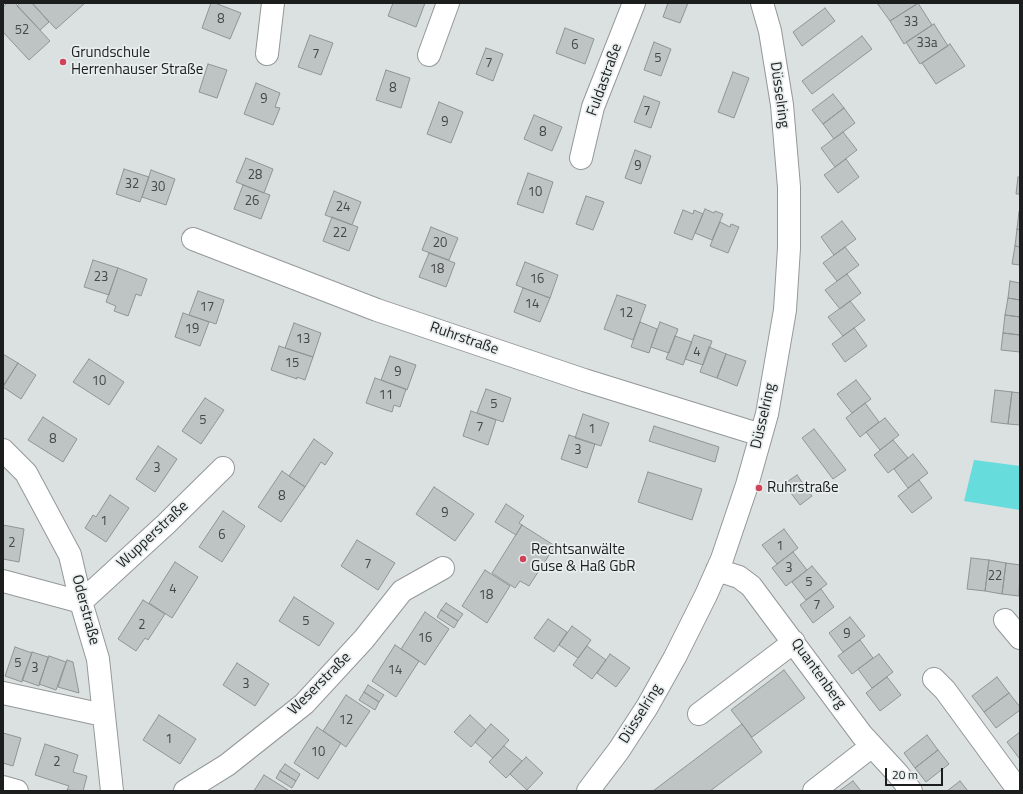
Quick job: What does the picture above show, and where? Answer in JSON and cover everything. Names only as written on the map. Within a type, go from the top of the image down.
[{"type":"street","points":[[267,54],[273,3]]},
{"type":"street","points":[[429,55],[448,3]]},
{"type":"street","name":"Fuldastraße","points":[[581,158],[593,107],[634,3]]},
{"type":"street","name":"Düsselring","points":[[588,791],[619,750],[647,707],[675,657],[706,595],[717,570],[747,485],[770,399],[785,310],[789,248],[788,187],[782,105],[770,31],[762,3]]},
{"type":"street","name":"Ruhrstraße","points":[[193,239],[377,310],[584,380],[761,435]]},
{"type":"street","name":"Oderstraße","points":[[3,450],[26,473],[70,555],[81,602],[98,660],[112,791]]},
{"type":"street","name":"Wupperstraße","points":[[81,602],[166,524],[223,468]]},
{"type":"street","name":"Weserstraße","points":[[185,791],[226,765],[304,704],[364,639],[402,591],[443,568]]},
{"type":"street","name":"Quantenberg","points":[[717,570],[739,577],[751,586],[859,730],[898,774],[910,791]]},
{"type":"street","points":[[3,581],[81,602]]},
{"type":"street","points":[[1005,620],[1020,638]]},
{"type":"street","points":[[699,714],[794,642]]},
{"type":"street","points":[[934,679],[945,690],[1019,791]]},
{"type":"street","points":[[3,693],[103,715]]},
{"type":"street","points":[[814,791],[872,746]]},
{"type":"street","points":[[3,787],[17,791]]},
{"type":"shaded area","points":[[974,460],[1020,466],[1020,510],[964,501]]},
{"type":"building","points":[[7,3],[15,3],[50,41],[29,60],[3,32],[3,7]]},
{"type":"building","points":[[20,3],[32,3],[49,22],[40,30],[17,6]]},
{"type":"building","points":[[32,3],[85,3],[56,29]]},
{"type":"building","points":[[211,3],[215,3],[241,13],[230,39],[202,28]]},
{"type":"building","points":[[393,3],[425,3],[416,27],[388,16]]},
{"type":"building","points":[[668,3],[688,3],[680,23],[663,17]]},
{"type":"building","points":[[877,3],[917,3],[917,4],[890,21]]},
{"type":"building","points":[[918,3],[932,25],[904,44],[890,21]]},
{"type":"building","points":[[825,8],[835,21],[802,46],[793,32]]},
{"type":"building","points":[[934,24],[948,46],[920,64],[906,42]]},
{"type":"building","points":[[565,28],[594,39],[585,64],[556,53]]},
{"type":"building","points":[[310,35],[333,43],[321,75],[298,67]]},
{"type":"building","points":[[862,36],[872,49],[812,94],[802,81]]},
{"type":"building","points":[[654,42],[671,49],[661,76],[644,70]]},
{"type":"building","points":[[950,44],[965,66],[936,84],[922,63]]},
{"type":"building","points":[[486,48],[503,54],[493,81],[476,74]]},
{"type":"building","points":[[208,64],[227,70],[217,98],[199,92]]},
{"type":"building","points":[[386,70],[410,78],[401,108],[376,100]]},
{"type":"building","points":[[733,72],[749,78],[734,118],[718,112]]},
{"type":"building","points":[[256,83],[280,93],[275,107],[280,108],[273,125],[244,114]]},
{"type":"building","points":[[833,94],[844,108],[823,124],[812,110]]},
{"type":"building","points":[[644,96],[660,102],[651,128],[634,122]]},
{"type":"building","points":[[439,102],[463,112],[451,143],[427,134]]},
{"type":"building","points":[[844,108],[855,123],[834,139],[823,124]]},
{"type":"building","points":[[534,115],[562,127],[552,151],[524,139]]},
{"type":"building","points":[[843,132],[857,150],[835,167],[821,148]]},
{"type":"building","points":[[635,150],[651,156],[641,184],[625,178]]},
{"type":"building","points":[[246,158],[273,169],[264,193],[236,182]]},
{"type":"building","points":[[846,159],[859,177],[838,193],[824,175]]},
{"type":"building","points":[[124,169],[149,177],[140,202],[116,194]]},
{"type":"building","points":[[151,170],[175,179],[166,205],[142,197]]},
{"type":"building","points":[[528,173],[553,182],[543,213],[517,204]]},
{"type":"building","points":[[1018,177],[1020,178],[1020,194],[1016,194]]},
{"type":"building","points":[[243,185],[270,195],[261,219],[234,209]]},
{"type":"building","points":[[334,191],[361,202],[352,225],[325,215]]},
{"type":"building","points":[[586,196],[604,202],[593,230],[576,224]]},
{"type":"building","points":[[705,209],[714,213],[715,211],[723,214],[712,240],[695,233]]},
{"type":"building","points":[[683,210],[693,214],[694,210],[703,214],[692,240],[674,233]]},
{"type":"building","points":[[1020,212],[1020,230],[1017,229]]},
{"type":"building","points":[[332,217],[358,227],[349,251],[323,241]]},
{"type":"building","points":[[842,221],[856,239],[834,255],[821,237]]},
{"type":"building","points":[[720,222],[730,227],[731,224],[739,227],[728,253],[710,246]]},
{"type":"building","points":[[431,227],[458,238],[449,260],[422,250]]},
{"type":"building","points":[[1017,229],[1020,230],[1020,247],[1015,246]]},
{"type":"building","points":[[1015,246],[1020,247],[1020,265],[1012,264]]},
{"type":"building","points":[[845,247],[859,265],[837,281],[823,263]]},
{"type":"building","points":[[429,253],[455,263],[446,287],[419,277]]},
{"type":"building","points":[[93,260],[118,268],[109,295],[84,287]]},
{"type":"building","points":[[525,262],[558,275],[550,298],[516,285]]},
{"type":"building","points":[[118,268],[147,279],[141,296],[136,294],[128,316],[114,311],[116,306],[106,302]]},
{"type":"building","points":[[847,274],[861,293],[840,309],[825,290]]},
{"type":"building","points":[[1010,281],[1020,283],[1020,300],[1008,298]]},
{"type":"building","points":[[523,288],[550,298],[540,322],[514,312]]},
{"type":"building","points":[[198,291],[224,300],[216,324],[189,315]]},
{"type":"building","points":[[617,295],[646,305],[633,340],[604,329]]},
{"type":"building","points":[[1008,298],[1020,300],[1020,317],[1005,315]]},
{"type":"building","points":[[850,301],[865,320],[843,336],[828,317]]},
{"type":"building","points":[[183,313],[209,322],[200,346],[175,337]]},
{"type":"building","points":[[1005,315],[1020,317],[1020,335],[1003,333]]},
{"type":"building","points":[[640,322],[657,329],[649,353],[631,347]]},
{"type":"building","points":[[660,322],[678,329],[669,353],[651,347]]},
{"type":"building","points":[[294,323],[321,333],[313,357],[285,348]]},
{"type":"building","points":[[854,328],[867,346],[845,362],[832,344]]},
{"type":"building","points":[[1003,333],[1020,335],[1020,352],[1001,350]]},
{"type":"building","points":[[694,335],[712,341],[703,365],[685,359]]},
{"type":"building","points":[[675,336],[692,342],[683,365],[666,359]]},
{"type":"building","points":[[279,346],[313,357],[305,380],[297,377],[297,379],[271,370]]},
{"type":"building","points":[[709,347],[726,354],[717,378],[700,372]]},
{"type":"building","points":[[3,354],[18,363],[3,386]]},
{"type":"building","points":[[726,354],[746,361],[737,386],[717,378]]},
{"type":"building","points":[[390,356],[416,365],[407,390],[381,380]]},
{"type":"building","points":[[89,359],[124,382],[109,405],[73,382]]},
{"type":"building","points":[[18,363],[36,375],[21,399],[3,387]]},
{"type":"building","points":[[375,378],[406,389],[400,407],[394,405],[392,412],[366,403]]},
{"type":"building","points":[[856,380],[871,399],[852,413],[837,394]]},
{"type":"building","points":[[486,389],[511,398],[503,422],[477,413]]},
{"type":"building","points":[[995,390],[1012,392],[1008,424],[991,422]]},
{"type":"building","points":[[1012,392],[1020,393],[1020,425],[1008,424]]},
{"type":"building","points":[[205,398],[224,410],[201,444],[182,431]]},
{"type":"building","points":[[865,403],[879,422],[860,437],[846,418]]},
{"type":"building","points":[[471,411],[496,420],[488,445],[463,436]]},
{"type":"building","points":[[583,414],[609,423],[601,446],[575,438]]},
{"type":"building","points":[[43,417],[77,439],[63,462],[28,440]]},
{"type":"building","points":[[885,418],[899,435],[880,450],[866,432]]},
{"type":"building","points":[[654,426],[719,447],[715,462],[649,441]]},
{"type":"building","points":[[814,429],[846,470],[833,479],[802,438]]},
{"type":"building","points":[[569,435],[595,444],[587,468],[561,459]]},
{"type":"building","points":[[314,439],[333,453],[325,465],[321,462],[305,487],[289,476]]},
{"type":"building","points":[[893,440],[908,458],[888,473],[874,455]]},
{"type":"building","points":[[158,446],[177,459],[155,492],[136,479]]},
{"type":"building","points":[[913,454],[928,473],[908,488],[894,469]]},
{"type":"building","points":[[282,471],[305,487],[281,522],[258,507]]},
{"type":"building","points":[[648,472],[702,489],[692,520],[638,502]]},
{"type":"building","points":[[797,475],[812,496],[800,505],[784,484]]},
{"type":"building","points":[[919,480],[932,498],[912,513],[898,496]]},
{"type":"building","points":[[434,487],[474,514],[455,541],[416,514]]},
{"type":"building","points":[[110,495],[129,508],[106,542],[85,528],[93,515],[96,517]]},
{"type":"building","points":[[506,504],[524,516],[519,523],[522,525],[516,535],[495,522]]},
{"type":"building","points":[[223,511],[245,526],[222,562],[199,547]]},
{"type":"building","points":[[3,525],[24,529],[19,562],[3,559]]},
{"type":"building","points":[[522,525],[555,546],[529,586],[520,581],[515,588],[492,573]]},
{"type":"building","points":[[784,529],[798,548],[777,564],[762,545]]},
{"type":"building","points":[[357,540],[395,563],[378,590],[341,566]]},
{"type":"building","points":[[793,552],[807,570],[786,586],[772,568]]},
{"type":"building","points":[[971,558],[989,560],[985,591],[967,589]]},
{"type":"building","points":[[989,560],[1006,563],[1002,594],[985,591]]},
{"type":"building","points":[[175,562],[198,577],[172,618],[149,603]]},
{"type":"building","points":[[1006,563],[1020,565],[1019,596],[1002,594]]},
{"type":"building","points":[[812,566],[827,584],[806,600],[792,582]]},
{"type":"building","points":[[485,570],[510,586],[487,623],[462,606]]},
{"type":"building","points":[[821,589],[834,607],[813,623],[800,605]]},
{"type":"building","points":[[294,597],[334,623],[319,646],[279,621]]},
{"type":"building","points":[[143,600],[165,614],[148,640],[145,638],[136,651],[118,639]]},
{"type":"building","points":[[446,603],[463,614],[458,621],[441,610]]},
{"type":"building","points":[[441,610],[458,621],[454,628],[437,617]]},
{"type":"building","points":[[425,612],[449,629],[425,665],[401,649]]},
{"type":"building","points":[[850,617],[865,636],[843,652],[829,633]]},
{"type":"building","points":[[548,619],[567,632],[554,652],[534,638]]},
{"type":"building","points":[[572,626],[591,640],[578,658],[559,645]]},
{"type":"building","points":[[860,640],[873,658],[852,674],[838,656]]},
{"type":"building","points":[[395,645],[419,661],[396,697],[372,681]]},
{"type":"building","points":[[587,646],[606,660],[592,679],[573,665]]},
{"type":"building","points":[[15,647],[32,653],[22,682],[5,676]]},
{"type":"building","points":[[32,652],[48,657],[39,686],[22,680]]},
{"type":"building","points":[[610,654],[630,668],[616,687],[597,673]]},
{"type":"building","points":[[879,654],[893,672],[872,688],[858,669]]},
{"type":"building","points":[[49,656],[66,662],[56,690],[39,684]]},
{"type":"building","points":[[67,660],[73,662],[79,693],[58,687]]},
{"type":"building","points":[[237,663],[269,684],[255,706],[223,685]]},
{"type":"building","points":[[784,670],[805,698],[752,737],[731,710]]},
{"type":"building","points":[[887,677],[901,695],[880,711],[866,693]]},
{"type":"building","points":[[997,677],[1009,693],[984,712],[972,696]]},
{"type":"building","points":[[368,685],[384,695],[379,702],[364,692]]},
{"type":"building","points":[[364,692],[379,702],[375,710],[359,700]]},
{"type":"building","points":[[1009,693],[1020,707],[1020,710],[996,728],[984,712]]},
{"type":"building","points":[[346,695],[370,711],[346,747],[323,731]]},
{"type":"building","points":[[159,715],[196,739],[180,764],[143,740]]},
{"type":"building","points":[[470,715],[486,730],[471,747],[454,732]]},
{"type":"building","points":[[491,724],[509,740],[493,758],[475,742]]},
{"type":"building","points":[[742,724],[762,752],[710,791],[653,791]]},
{"type":"building","points":[[317,727],[341,743],[318,779],[294,763]]},
{"type":"building","points":[[1020,732],[1020,757],[1019,758],[1007,742]]},
{"type":"building","points":[[3,733],[21,738],[13,766],[3,763]]},
{"type":"building","points":[[927,735],[938,750],[915,768],[904,753]]},
{"type":"building","points":[[45,744],[78,755],[73,772],[87,776],[83,791],[67,790],[69,786],[35,775]]},
{"type":"building","points":[[504,746],[522,761],[506,778],[489,762]]},
{"type":"building","points":[[938,750],[949,764],[926,782],[915,768]]},
{"type":"building","points":[[526,757],[543,773],[527,790],[510,774]]},
{"type":"building","points":[[285,764],[300,774],[296,781],[280,771]]},
{"type":"building","points":[[280,771],[296,781],[292,788],[276,778]]},
{"type":"building","points":[[264,775],[288,790],[254,791]]},
{"type":"building","points":[[853,781],[861,791],[839,791]]},
{"type":"building","points":[[960,781],[968,791],[947,791]]},
{"type":"place","name":"Grundschule Herrenhauser Straße","points":[[63,62]]},
{"type":"place","name":"Ruhrstraße","points":[[759,488]]},
{"type":"place","name":"Rechtsanwälte Guse & Haß GbR","points":[[523,559]]}]
